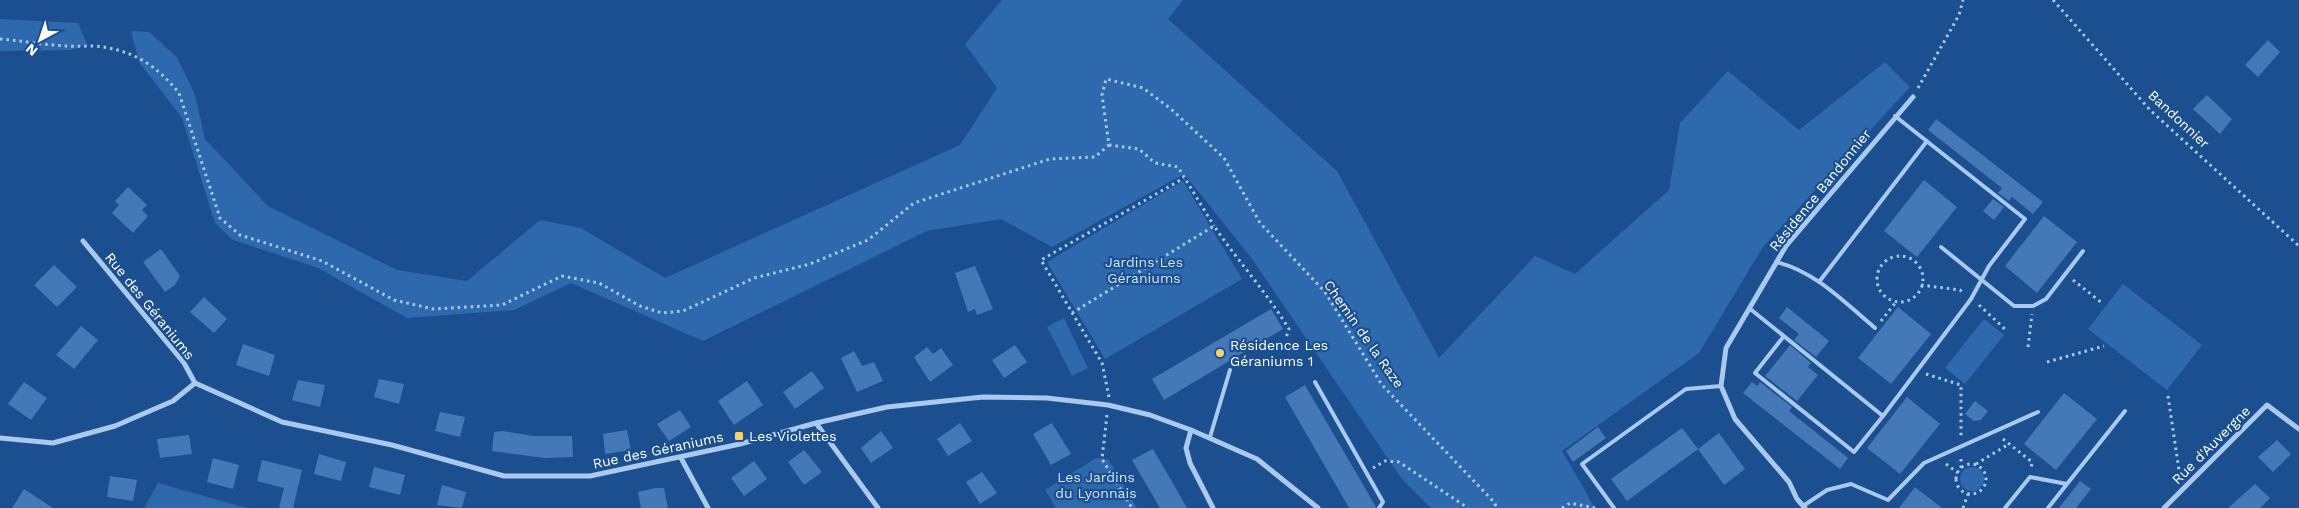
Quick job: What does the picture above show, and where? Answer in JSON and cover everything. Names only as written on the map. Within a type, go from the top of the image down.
[{"type":"street","name":"Résidence Bandonnier","points":[[1721,386],[1726,348],[1786,246],[1913,97]]},
{"type":"street","name":"Rue des Géraniums","points":[[83,241],[184,363],[195,383],[282,422],[392,445],[504,476],[590,476],[681,458],[816,423],[888,407],[983,398],[1047,398],[1108,405],[1150,415],[1210,437],[1257,459],[1318,508]]},
{"type":"street","points":[[0,438],[53,443],[115,426],[173,401],[195,383]]},
{"type":"street","points":[[1721,386],[1735,419],[1789,482],[1804,507]]},
{"type":"street","name":"Rue d'Auvergne","points":[[2164,508],[2267,405],[2299,429]]},
{"type":"street","points":[[816,423],[878,508]]},
{"type":"street","points":[[1191,430],[1186,448],[1190,463],[1213,508]]},
{"type":"street","points":[[681,458],[708,508]]},
{"type":"lane","points":[[1784,336],[1755,373],[1854,452],[1971,298],[1989,266],[2025,219],[1895,116]]},
{"type":"lane","points":[[1819,282],[1927,141]]},
{"type":"lane","points":[[1941,247],[2014,306],[2033,306],[2046,299],[2083,251]]},
{"type":"lane","points":[[1776,262],[1794,266],[1819,282],[1875,328]]},
{"type":"lane","points":[[1749,308],[1883,416]]},
{"type":"lane","points":[[1210,437],[1230,370]]},
{"type":"lane","points":[[1315,382],[1384,502],[1379,508]]},
{"type":"lane","points":[[1614,508],[1582,464],[1686,389],[1721,386]]},
{"type":"lane","points":[[2048,508],[2125,411]]},
{"type":"lane","points":[[1804,507],[1827,490],[1851,484],[1888,500],[1924,463],[2038,412]]},
{"type":"lane","points":[[2005,508],[2030,477],[2067,484]]},
{"type":"path","points":[[1913,97],[1959,14],[1963,0]]},
{"type":"path","name":"Bandonnier","points":[[2053,0],[2150,110],[2299,246]]},
{"type":"path","points":[[0,39],[69,46],[102,46],[133,54],[150,63],[167,78],[179,93],[220,218],[240,236],[322,261],[394,300],[434,309],[502,305],[562,276],[599,283],[640,306],[662,313],[684,311],[754,278],[810,264],[868,240],[914,203],[1050,158],[1095,157],[1109,146],[1139,149],[1155,163],[1178,167],[1214,226],[1241,265],[1271,301],[1289,330],[1286,338]]},
{"type":"path","name":"Chemin de la Raze","points":[[1109,146],[1102,95],[1106,78],[1143,88],[1171,109],[1224,158],[1260,223],[1325,292],[1382,385],[1494,502],[1496,508]]},
{"type":"path","points":[[1132,508],[1102,458],[1110,394],[1102,363],[1041,260],[1184,178]]},
{"type":"path","points":[[1072,313],[1214,226]]},
{"type":"path","points":[[1875,328],[1896,302],[1909,300],[1915,296],[1922,282],[1919,267],[1906,257],[1898,256],[1884,262],[1877,276],[1880,292],[1886,298],[1896,302]]},
{"type":"path","points":[[2066,274],[2102,303]]},
{"type":"path","points":[[2028,347],[2033,306]]},
{"type":"path","points":[[2046,362],[2104,346]]},
{"type":"path","points":[[1917,371],[1961,385],[1961,468],[1956,481],[1962,491],[1968,494],[1979,492],[1986,483],[1985,471],[1975,464]]},
{"type":"path","points":[[2168,396],[2182,490]]},
{"type":"path","points":[[1995,432],[2032,462],[2030,477]]},
{"type":"path","points":[[1961,468],[1969,464],[1975,464],[2009,444]]},
{"type":"path","points":[[1366,472],[1385,461],[1400,462],[1468,508]]},
{"type":"path","points":[[1963,508],[1968,494]]},
{"type":"path","points":[[1562,508],[1570,503],[1595,508]]},
{"type":"green space","points":[[1002,0],[1183,0],[1168,19],[1337,171],[1439,358],[1535,256],[1575,274],[1669,190],[1680,123],[1728,71],[1799,130],[1885,62],[1910,87],[1763,247],[1699,353],[1562,451],[1595,508],[1431,508],[1402,479],[1250,256],[1184,174],[1052,247],[1001,219],[927,231],[703,341],[571,283],[514,310],[407,318],[318,268],[233,240],[215,223],[182,118],[139,62],[131,31],[149,32],[177,57],[195,95],[205,139],[268,206],[397,270],[467,281],[540,220],[581,228],[665,278],[960,145],[997,88],[965,44]]},
{"type":"green space","points":[[0,19],[78,23],[87,44],[71,50],[0,51]]},
{"type":"green space","name":"Jardins Les Géraniums","points":[[1183,181],[1242,279],[1105,359],[1047,262]]},
{"type":"green space","points":[[2123,284],[2202,345],[2167,390],[2088,329]]},
{"type":"green space","points":[[1064,318],[1088,368],[1072,376],[1047,327]]},
{"type":"green space","points":[[1984,319],[2004,335],[1965,384],[1945,368]]},
{"type":"green space","name":"Les Jardins du Lyonnais","points":[[1096,458],[1108,459],[1137,508],[1056,508],[1045,490]]},
{"type":"green space","points":[[1972,467],[1981,470],[1984,479],[1981,488],[1972,491],[1963,488],[1960,479],[1963,470]]},
{"type":"green space","points":[[158,483],[240,506],[250,508],[144,508]]},
{"type":"building","points":[[2268,40],[2280,52],[2258,77],[2245,65]]},
{"type":"building","points":[[2207,95],[2232,119],[2220,134],[2193,109]]},
{"type":"building","points":[[1936,119],[2043,202],[2033,214],[2012,197],[2009,201],[1998,193],[2002,188],[1928,130]]},
{"type":"building","points":[[1924,180],[1957,207],[1917,257],[1884,231]]},
{"type":"building","points":[[128,187],[147,205],[142,210],[148,216],[133,233],[112,213],[119,205],[115,201]]},
{"type":"building","points":[[1993,199],[2004,207],[1994,220],[1983,211]]},
{"type":"building","points":[[2044,216],[2077,242],[2037,293],[2005,266]]},
{"type":"building","points":[[161,249],[180,276],[175,285],[165,292],[143,262]]},
{"type":"building","points":[[54,265],[77,287],[57,307],[34,285]]},
{"type":"building","points":[[975,266],[993,309],[977,315],[975,309],[968,312],[955,273]]},
{"type":"building","points":[[204,297],[227,319],[214,333],[190,312]]},
{"type":"building","points":[[1787,307],[1829,341],[1816,357],[1794,340],[1799,334],[1779,318]]},
{"type":"building","points":[[1898,307],[1931,334],[1891,384],[1858,358]]},
{"type":"building","name":"Résidence Les Géraniums 1","points":[[1271,309],[1283,329],[1164,400],[1152,379]]},
{"type":"building","points":[[81,326],[98,340],[74,369],[56,355]]},
{"type":"building","points":[[243,344],[275,355],[269,376],[236,365]]},
{"type":"building","points":[[1015,345],[1027,362],[1004,378],[992,360]]},
{"type":"building","points":[[1790,345],[1811,363],[1808,367],[1818,375],[1797,401],[1765,376]]},
{"type":"building","points":[[927,347],[933,354],[941,348],[953,365],[930,382],[914,357]]},
{"type":"building","points":[[854,351],[862,366],[874,362],[883,381],[857,392],[841,358]]},
{"type":"building","points":[[812,371],[824,388],[795,409],[783,392]]},
{"type":"building","points":[[379,379],[404,384],[399,404],[374,397]]},
{"type":"building","points":[[298,380],[325,385],[320,407],[292,400]]},
{"type":"building","points":[[747,381],[763,405],[734,425],[718,401]]},
{"type":"building","points":[[24,382],[47,398],[31,420],[8,404]]},
{"type":"building","points":[[1752,382],[1757,386],[1760,382],[1792,407],[1789,411],[1848,458],[1840,469],[1743,393]]},
{"type":"building","name":"Résidence Les Géraniums 1","points":[[1305,385],[1375,508],[1349,508],[1285,397]]},
{"type":"building","points":[[2064,393],[2097,419],[2056,470],[2024,444]]},
{"type":"building","points":[[1907,397],[1940,424],[1900,474],[1867,448]]},
{"type":"building","points":[[1975,401],[1988,411],[1981,420],[1974,421],[1965,414]]},
{"type":"building","points":[[680,410],[691,427],[669,441],[657,424]]},
{"type":"building","points":[[440,412],[465,417],[460,437],[435,431]]},
{"type":"building","points":[[960,423],[972,441],[948,456],[937,439]]},
{"type":"building","points":[[1052,423],[1071,454],[1051,465],[1033,434]]},
{"type":"building","points":[[1598,427],[1606,438],[1573,462],[1566,451]]},
{"type":"building","points":[[1682,428],[1698,449],[1627,501],[1611,479]]},
{"type":"building","points":[[627,430],[631,450],[605,454],[603,434]]},
{"type":"building","points":[[503,431],[533,436],[572,436],[573,457],[544,458],[492,451],[494,432]]},
{"type":"building","points":[[881,431],[893,448],[871,463],[861,448]]},
{"type":"building","points":[[1719,433],[1745,469],[1724,485],[1698,449]]},
{"type":"building","points":[[189,435],[192,454],[160,458],[157,439]]},
{"type":"building","points":[[2277,440],[2291,454],[2273,472],[2258,457]]},
{"type":"building","points":[[1153,449],[1187,508],[1160,508],[1132,460]]},
{"type":"building","points":[[804,450],[822,472],[804,485],[788,462]]},
{"type":"building","points":[[319,454],[346,462],[341,481],[314,474]]},
{"type":"building","points":[[213,458],[239,465],[233,489],[207,482]]},
{"type":"building","points":[[262,460],[302,470],[293,508],[279,508],[284,488],[257,481]]},
{"type":"building","points":[[754,461],[767,479],[744,496],[731,478]]},
{"type":"building","points":[[374,467],[405,475],[400,495],[369,487]]},
{"type":"building","points":[[982,472],[997,493],[980,504],[966,482]]},
{"type":"building","points":[[110,476],[137,480],[133,501],[107,497]]},
{"type":"building","points":[[2080,481],[2091,489],[2076,508],[2059,508]]},
{"type":"building","points":[[2255,484],[2270,498],[2260,508],[2228,508]]},
{"type":"building","points":[[442,485],[466,492],[462,508],[437,505]]},
{"type":"building","points":[[1915,487],[1942,508],[1899,508]]},
{"type":"building","points":[[664,488],[668,508],[641,508],[638,492]]},
{"type":"building","points":[[24,489],[53,508],[12,508]]},
{"type":"place","name":"Résidence Les Géraniums 1","points":[[1220,353]]},
{"type":"place","name":"Les Violettes","points":[[739,436]]}]
